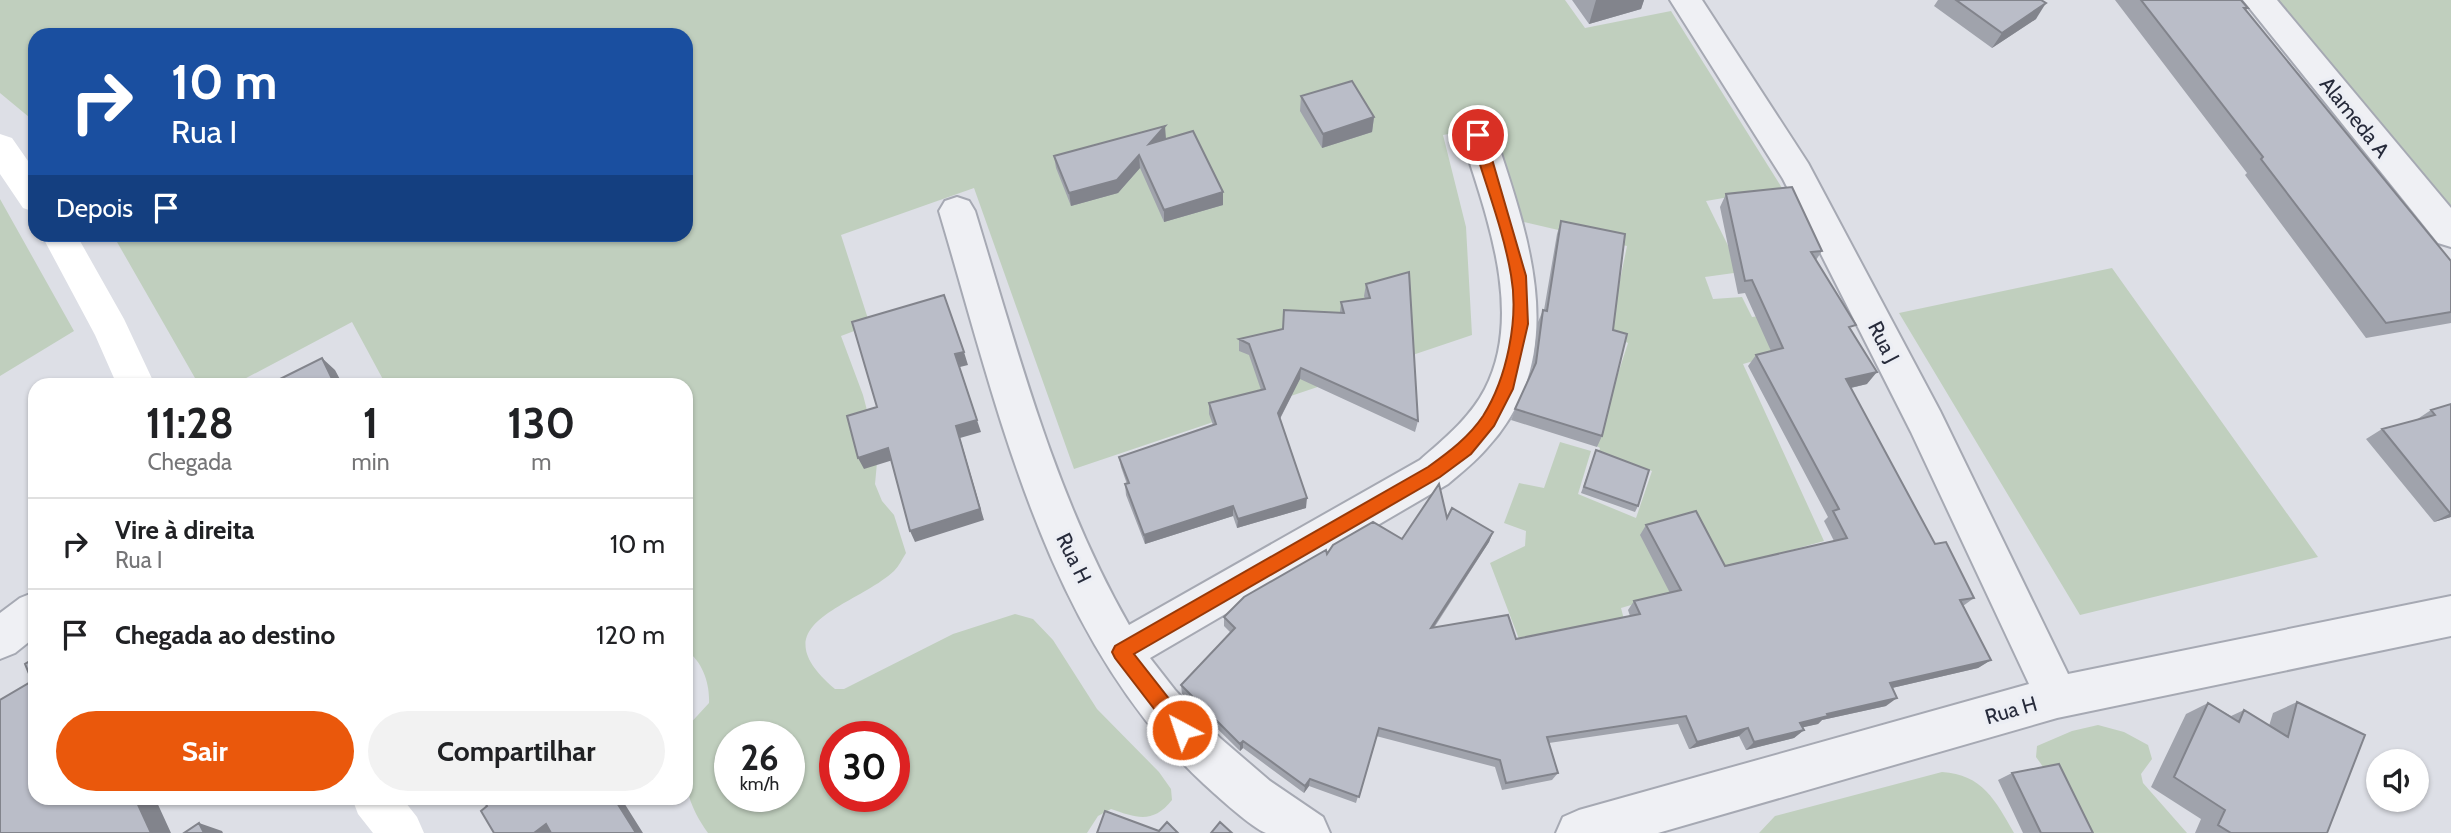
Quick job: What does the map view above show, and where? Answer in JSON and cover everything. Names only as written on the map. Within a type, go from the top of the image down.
[{"type":"main road","points":[[0,147],[28,188]]},
{"type":"main road","points":[[62,242],[111,330],[133,378]]},
{"type":"main road","points":[[379,805],[401,833]]},
{"type":"street","name":"Rua J","points":[[1686,0],[1796,172],[1926,423],[2057,697]]},
{"type":"street","name":"Alameda A","points":[[2259,0],[2451,233]]},
{"type":"street","points":[[1121,652],[1434,472],[1465,449],[1488,422],[1505,389],[1514,360],[1521,302],[1519,276],[1504,217],[1478,135]]},
{"type":"street","name":"Rua H","points":[[957,212],[1049,504],[1121,652],[1182,730],[1216,764],[1307,833]]},
{"type":"street","name":"Rua H","points":[[1579,833],[2057,697],[2451,616]]},
{"type":"street","points":[[0,639],[28,617]]},
{"type":"green space","points":[[0,0],[1565,0],[1585,28],[1671,11],[1782,188],[1706,201],[1741,272],[1705,277],[1713,299],[1742,297],[1752,317],[1767,315],[1785,352],[1743,364],[1824,541],[1733,566],[1672,593],[1621,608],[1627,631],[1577,639],[1571,627],[1519,639],[1490,563],[1525,546],[1526,531],[1504,523],[1519,483],[1544,488],[1560,442],[1591,451],[1578,494],[1636,518],[1652,471],[1598,454],[1600,448],[1595,445],[1628,343],[1609,334],[1627,246],[1515,220],[1488,127],[1443,135],[1466,227],[1472,335],[1074,469],[974,188],[841,235],[870,325],[841,336],[863,395],[878,452],[875,484],[882,501],[894,515],[906,553],[894,571],[820,619],[809,632],[806,648],[814,666],[835,689],[844,689],[953,634],[1015,614],[1033,619],[1053,640],[1097,709],[1159,772],[1171,789],[1172,800],[1165,808],[1151,816],[1129,815],[1111,809],[1098,816],[1087,833],[708,833],[692,805],[693,720],[709,703],[704,674],[693,656],[693,378],[382,378],[352,322],[246,378],[195,378],[117,242],[693,242],[693,28],[28,28],[28,116],[0,93]]},
{"type":"green space","points":[[2274,0],[2451,0],[2451,214]]},
{"type":"green space","points":[[0,199],[74,331],[0,376]]},
{"type":"green space","points":[[2112,268],[2318,557],[2080,615],[1899,313]]},
{"type":"green space","points":[[2098,725],[2124,732],[2148,745],[2152,759],[2141,774],[2143,783],[2187,833],[2082,833],[2056,785],[2036,757],[2037,746],[2072,731]]},
{"type":"green space","points":[[1942,772],[1968,778],[1978,784],[1994,800],[2014,833],[1759,833],[1775,816]]},
{"type":"building","points":[[1956,0],[2041,0],[2046,3],[2002,33]]},
{"type":"building","points":[[2141,0],[2241,0],[2248,8],[2244,8],[2451,261],[2451,312],[2386,323],[2261,159],[2263,157]]},
{"type":"building","points":[[1352,81],[1374,117],[1323,134],[1301,96]]},
{"type":"building","points":[[1165,126],[1149,144],[1193,131],[1223,192],[1164,210],[1139,155],[1117,180],[1069,193],[1054,156]]},
{"type":"building","points":[[1792,187],[1822,251],[1811,252],[1856,325],[1849,327],[1877,372],[1846,379],[1935,544],[1946,542],[1974,598],[1960,600],[1991,660],[1890,683],[1897,698],[1827,714],[1828,716],[1800,723],[1804,730],[1754,742],[1748,728],[1697,742],[1686,716],[1547,737],[1558,773],[1506,783],[1500,760],[1379,728],[1359,797],[1310,779],[1305,786],[1243,741],[1240,744],[1181,685],[1235,628],[1224,617],[1244,597],[1326,550],[1327,554],[1333,545],[1373,522],[1402,539],[1439,484],[1447,518],[1452,508],[1493,532],[1431,628],[1508,615],[1516,639],[1640,614],[1634,601],[1681,590],[1646,525],[1696,511],[1725,566],[1847,538],[1833,511],[1839,509],[1756,355],[1783,348],[1752,280],[1745,281],[1726,194]]},
{"type":"building","points":[[1561,221],[1625,234],[1613,330],[1627,334],[1602,436],[1515,409],[1536,363],[1543,310],[1547,311]]},
{"type":"building","points":[[1409,272],[1418,421],[1301,368],[1278,413],[1307,498],[1238,519],[1233,506],[1144,535],[1125,484],[1129,483],[1119,457],[1216,424],[1209,403],[1265,389],[1249,344],[1239,339],[1283,329],[1284,310],[1344,313],[1341,302],[1370,298],[1366,284]]},
{"type":"building","points":[[944,295],[964,352],[955,354],[977,420],[956,426],[980,509],[910,531],[888,448],[858,458],[847,416],[877,407],[852,322]]},
{"type":"building","points":[[322,358],[332,378],[282,378]]},
{"type":"building","points":[[2451,404],[2450,513],[2382,429],[2435,415],[2431,410]]},
{"type":"building","points":[[1596,450],[1649,470],[1638,506],[1584,487]]},
{"type":"building","points":[[28,683],[28,805],[138,805],[151,833],[0,833],[0,700]]},
{"type":"building","points":[[2297,702],[2365,735],[2327,833],[2231,833],[2218,825],[2225,810],[2174,777],[2208,703],[2239,722],[2244,710],[2288,737]]},
{"type":"building","points":[[2059,764],[2093,833],[2041,833],[2012,773]]},
{"type":"building","points":[[618,805],[636,833],[551,833],[546,824],[534,833],[494,833],[481,811],[487,806]]},
{"type":"building","points":[[1105,811],[1159,831],[1167,822],[1178,833],[1097,833]]},
{"type":"building","points":[[1220,822],[1232,833],[1211,833]]},
{"type":"building","points":[[199,823],[204,833],[184,833]]},
{"type":"route","points":[[1182,730],[1121,652],[1434,472],[1465,449],[1477,435],[1488,422],[1505,389],[1521,324],[1519,276],[1478,135]]}]
